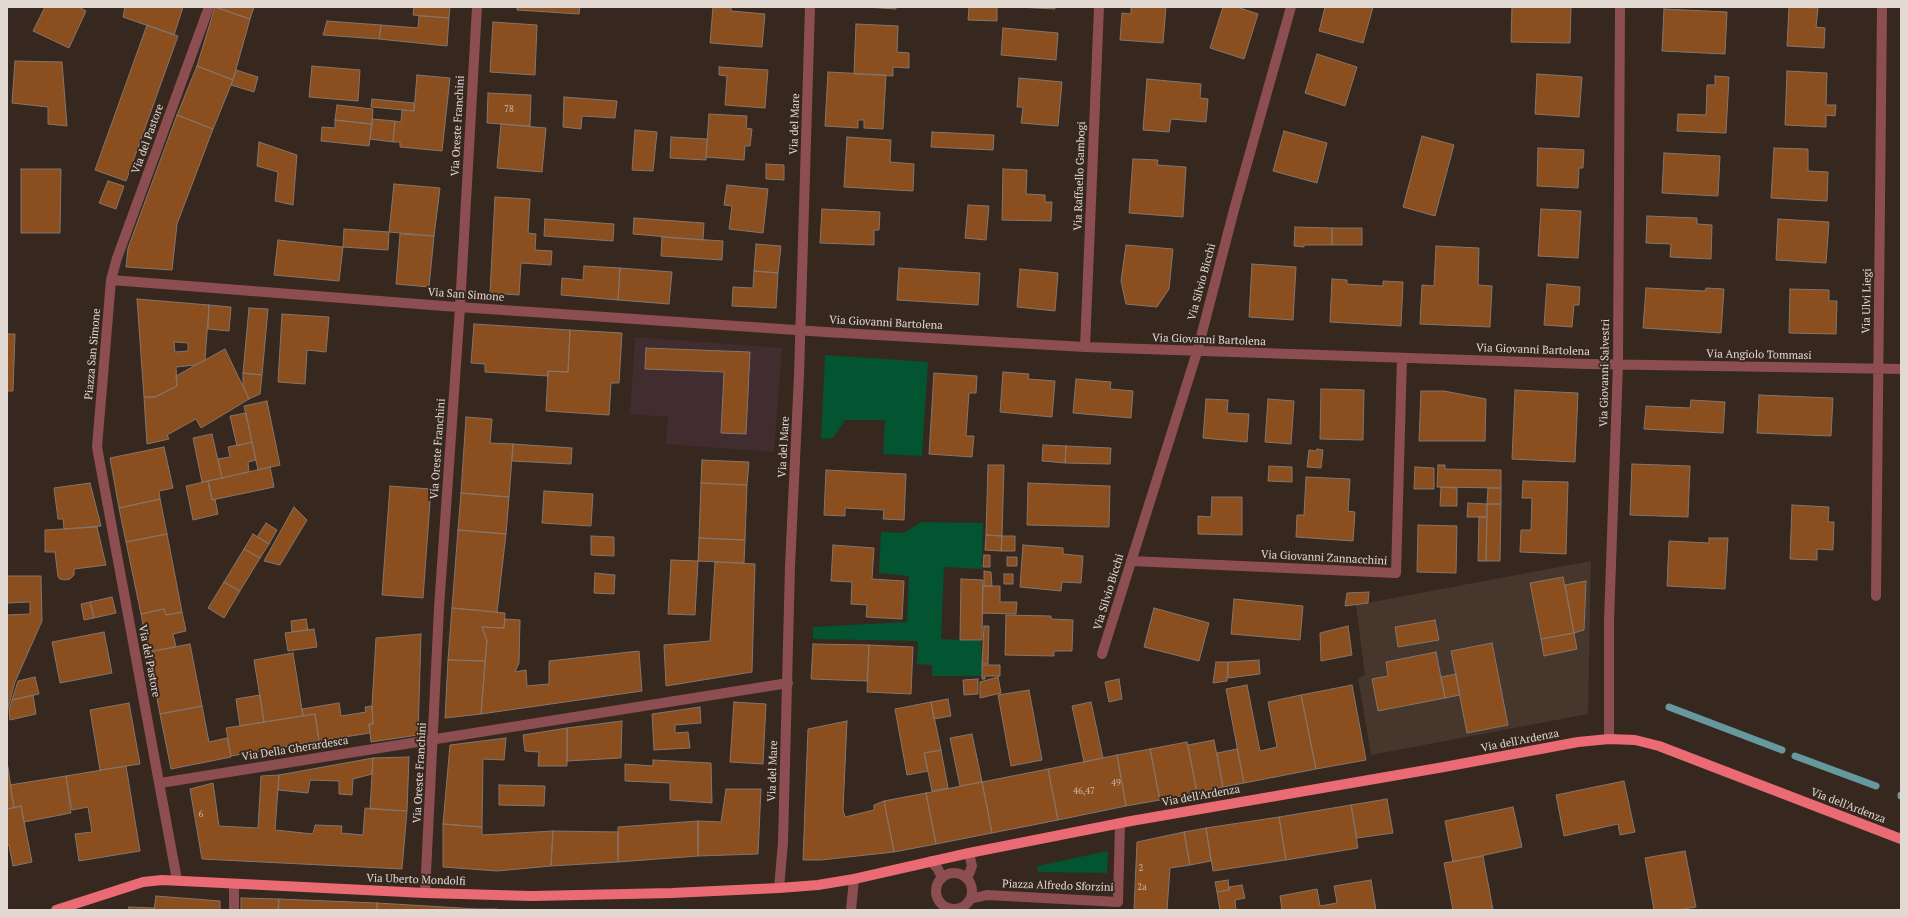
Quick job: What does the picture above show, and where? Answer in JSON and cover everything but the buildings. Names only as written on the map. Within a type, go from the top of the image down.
[{"type":"main road","name":"Via dell'Ardenza","points":[[1120,823],[1444,767],[1578,742],[1609,739],[1635,740],[1659,746],[1901,839]]},
{"type":"main road","points":[[779,888],[836,883],[931,861],[1120,823]]},
{"type":"main road","name":"Via Uberto Mondolfi","points":[[56,910],[86,899],[143,882],[177,880],[426,893],[532,896],[779,888]]},
{"type":"street","name":"Via del Pastore","points":[[111,280],[117,258],[209,7]]},
{"type":"street","name":"Via Oreste Franchini","points":[[426,893],[439,608],[460,307],[477,7]]},
{"type":"street","name":"Via del Mare","points":[[779,888],[783,842],[790,566],[800,330],[810,7]]},
{"type":"street","name":"Via Raffaello Gambogi","points":[[1085,347],[1099,7]]},
{"type":"street","name":"Via Silvio Bicchi","points":[[1102,654],[1197,352],[1235,206],[1291,7]]},
{"type":"street","name":"Via Giovanni Salvestri","points":[[1609,739],[1609,621],[1618,364],[1620,7]]},
{"type":"street","name":"Via Ulvi Liegi","points":[[1876,596],[1882,7]]},
{"type":"street","name":"Via San Simone","points":[[111,280],[460,307],[800,330]]},
{"type":"street","name":"Piazza San Simone","points":[[97,447],[111,280]]},
{"type":"street","name":"Via Giovanni Bartolena","points":[[800,330],[1085,347],[1197,352],[1618,364]]},
{"type":"street","name":"Via Giovanni Zannacchini","points":[[1132,561],[1396,573],[1402,358]]},
{"type":"street","name":"Via Angiolo Tommasi","points":[[1618,364],[1901,369]]},
{"type":"street","name":"Via del Pastore","points":[[97,447],[177,880]]},
{"type":"street","name":"Via Della Gherardesca","points":[[160,783],[788,683]]},
{"type":"street","name":"Piazza Alfredo Sforzini","points":[[970,899],[987,895],[1118,902],[1120,823]]},
{"type":"street","points":[[967,878],[972,866],[969,853]]},
{"type":"street","points":[[931,861],[938,868],[942,878]]},
{"type":"street","points":[[957,873],[967,878],[971,888],[970,899],[964,906],[950,909],[942,904],[936,894],[936,888],[942,878],[946,875],[957,873]]},
{"type":"street","points":[[851,910],[854,879]]},
{"type":"street","points":[[234,884],[234,910]]},
{"type":"street","points":[[83,910],[86,899]]},
{"type":"shaded area","points":[[635,337],[782,348],[774,452],[666,444],[668,417],[630,414]]},
{"type":"shaded area","points":[[1591,561],[1588,714],[1371,755],[1358,678],[1365,675],[1356,605]]},
{"type":"green space","points":[[825,355],[928,362],[922,456],[883,454],[885,420],[845,420],[833,438],[821,439]]},
{"type":"green space","points":[[922,522],[983,523],[982,569],[944,567],[941,639],[981,641],[982,676],[932,676],[932,665],[917,664],[918,641],[813,639],[813,627],[907,622],[909,576],[879,573],[881,532],[903,533]]},
{"type":"green space","points":[[1108,851],[1107,873],[1038,872],[1037,866]]},
{"type":"waterway","points":[[1669,707],[1782,750]]},
{"type":"waterway","points":[[1795,756],[1876,786]]}]
